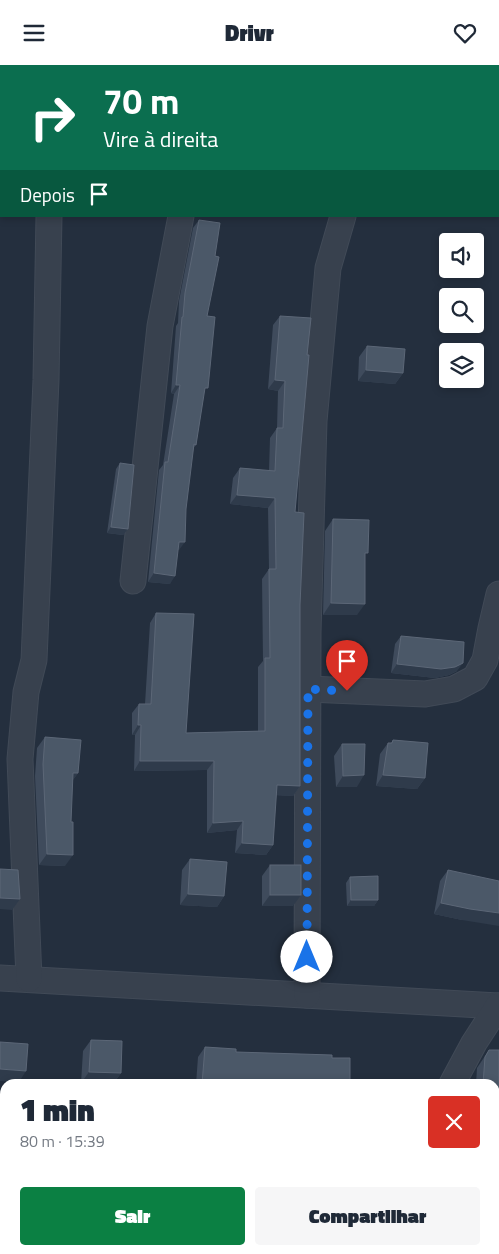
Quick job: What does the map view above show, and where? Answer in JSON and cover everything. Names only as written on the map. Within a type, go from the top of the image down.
[{"type":"street","points":[[29,979],[20,759],[26,691],[34,660],[46,380],[49,217]]},
{"type":"street","points":[[133,581],[160,326],[181,217]]},
{"type":"street","points":[[307,995],[308,633],[314,421],[328,269],[343,217]]},
{"type":"street","points":[[308,689],[425,694],[454,689],[475,678],[485,660],[499,594]]},
{"type":"street","points":[[0,977],[498,1006],[474,1043],[455,1079]]},
{"type":"building","points":[[199,220],[220,223],[215,256],[219,257],[207,316],[215,317],[208,388],[205,388],[196,445],[194,444],[186,509],[185,542],[179,542],[175,576],[154,573],[165,462],[168,462],[180,385],[176,385],[185,293]]},
{"type":"building","points":[[280,316],[311,318],[295,512],[304,513],[300,605],[300,786],[277,785],[273,845],[242,843],[243,821],[213,823],[214,761],[140,761],[141,725],[138,725],[139,704],[151,704],[156,613],[194,614],[186,733],[265,731],[265,658],[270,658],[269,569],[276,569],[275,498],[237,495],[240,468],[275,471],[277,428],[283,428],[285,381],[275,380]]},
{"type":"building","points":[[367,346],[405,349],[403,373],[366,370]]},
{"type":"building","points":[[120,463],[134,465],[128,529],[111,527]]},
{"type":"building","points":[[333,519],[369,520],[368,553],[365,553],[365,604],[331,603]]},
{"type":"building","points":[[401,636],[464,642],[463,663],[455,667],[441,669],[397,664]]},
{"type":"building","points":[[45,737],[81,740],[78,773],[73,773],[71,822],[73,822],[73,855],[47,854],[43,764]]},
{"type":"building","points":[[393,740],[428,743],[425,778],[383,775],[388,743],[392,743]]},
{"type":"building","points":[[342,744],[365,744],[364,775],[343,776]]},
{"type":"building","points":[[190,859],[227,862],[224,896],[188,894]]},
{"type":"building","points":[[270,865],[301,865],[301,895],[270,895]]},
{"type":"building","points":[[0,869],[18,870],[20,899],[0,898]]},
{"type":"building","points":[[448,870],[499,881],[499,913],[441,903]]},
{"type":"building","points":[[378,876],[378,900],[351,900],[350,877]]},
{"type":"building","points":[[91,1040],[122,1041],[121,1073],[89,1072]]},
{"type":"building","points":[[0,1042],[28,1044],[26,1071],[0,1069]]},
{"type":"building","points":[[205,1047],[236,1049],[236,1052],[332,1055],[332,1058],[350,1058],[350,1079],[202,1079]]},
{"type":"building","points":[[489,1050],[499,1050],[499,1079],[483,1079],[485,1057]]},
{"type":"route","points":[[307,957],[308,689],[347,691]]}]
